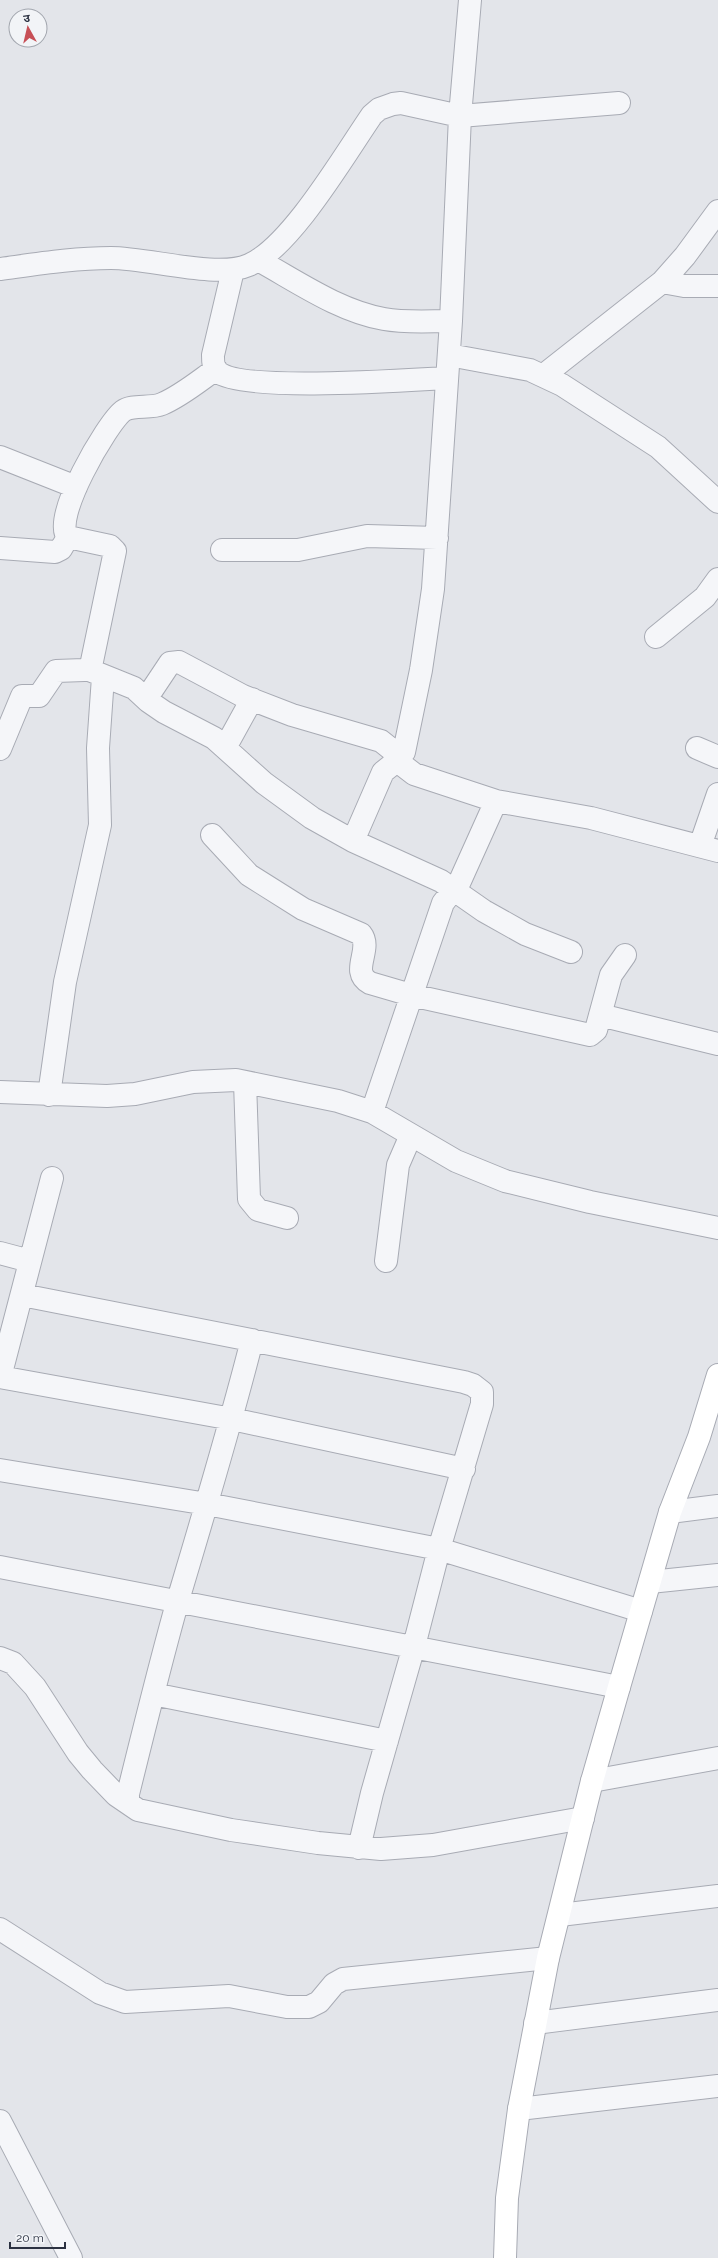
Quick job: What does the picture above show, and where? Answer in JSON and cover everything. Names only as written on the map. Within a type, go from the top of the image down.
[{"type":"street","points":[[353,841],[383,772],[398,760],[405,747],[421,670],[430,612],[437,538],[446,378],[449,355],[460,116],[470,0]]},
{"type":"street","points":[[0,269],[67,260],[112,258],[139,259],[212,270],[233,270],[250,265],[274,249],[304,212],[372,115],[386,105],[401,103],[460,116],[619,103]]},
{"type":"street","points":[[544,376],[662,282],[685,256],[718,211]]},
{"type":"street","points":[[258,260],[336,303],[370,316],[393,320],[451,321]]},
{"type":"street","points":[[233,270],[213,355],[216,369],[231,377],[251,381],[294,383],[446,378]]},
{"type":"street","points":[[662,282],[684,286],[718,286]]},
{"type":"street","points":[[449,355],[518,368],[544,376],[562,385],[658,447],[718,502]]},
{"type":"street","points":[[49,1095],[65,982],[100,825],[95,673],[90,666],[115,551],[110,546],[68,537],[65,534],[64,526],[69,503],[76,487],[111,425],[124,411],[129,408],[145,408],[162,404],[216,369]]},
{"type":"street","points":[[0,457],[76,487]]},
{"type":"street","points":[[222,550],[298,550],[367,536],[437,538]]},
{"type":"street","points":[[0,548],[55,552],[60,550],[68,537]]},
{"type":"street","points":[[656,637],[705,597],[718,579]]},
{"type":"street","points":[[146,699],[170,663],[177,661],[252,699],[292,715],[376,739],[388,746],[404,768],[414,774],[496,801],[591,818],[709,849],[718,794]]},
{"type":"street","points":[[0,749],[22,696],[39,696],[56,671],[95,673],[134,688],[164,712],[214,738],[288,802],[312,818],[353,841],[413,867],[454,889],[472,904],[513,928],[571,952]]},
{"type":"street","points":[[225,748],[252,699]]},
{"type":"street","points":[[697,748],[718,757]]},
{"type":"street","points":[[372,1112],[443,903],[460,881],[496,801]]},
{"type":"street","points":[[212,835],[249,875],[303,909],[361,934],[365,943],[361,969],[364,979],[370,983],[411,995],[586,1036],[594,1034],[596,1030],[611,975],[625,955]]},
{"type":"street","points":[[600,1016],[718,1044]]},
{"type":"street","points":[[0,1092],[49,1095],[122,1095],[193,1082],[228,1079],[245,1082],[338,1102],[372,1112],[456,1161],[505,1181],[590,1202],[718,1228]]},
{"type":"street","points":[[245,1082],[249,1199],[258,1210],[287,1218]]},
{"type":"street","points":[[386,1261],[398,1165],[411,1135]]},
{"type":"street","points":[[52,1178],[0,1377],[232,1419],[464,1469]]},
{"type":"street","points":[[0,1253],[30,1261]]},
{"type":"street","points":[[22,1294],[473,1385],[482,1392],[483,1400],[464,1469],[439,1549],[414,1646],[372,1792],[359,1848]]},
{"type":"street","points":[[128,1803],[128,1794],[153,1694],[178,1601],[232,1419],[252,1340]]},
{"type":"street","points":[[505,2258],[507,2198],[519,2110],[548,1958],[560,1915],[592,1781],[641,1611],[670,1512],[699,1437],[718,1375]]},
{"type":"street","points":[[0,1470],[207,1504],[439,1549],[641,1611]]},
{"type":"street","points":[[670,1512],[718,1506]]},
{"type":"street","points":[[0,1567],[414,1646],[619,1687]]},
{"type":"street","points":[[650,1582],[718,1575]]},
{"type":"street","points":[[0,1658],[13,1663],[23,1672],[87,1764],[116,1795],[138,1810],[230,1830],[359,1848],[420,1847],[583,1818]]},
{"type":"street","points":[[153,1694],[387,1741]]},
{"type":"street","points":[[592,1781],[718,1758]]},
{"type":"street","points":[[560,1915],[718,1896]]},
{"type":"street","points":[[0,1929],[100,1993],[125,2002],[229,1996],[287,2007],[309,2007],[319,2002],[334,1984],[343,1979],[548,1958]]},
{"type":"street","points":[[535,2023],[718,2000]]},
{"type":"street","points":[[519,2110],[718,2086]]},
{"type":"street","points":[[0,2121],[71,2258]]}]
